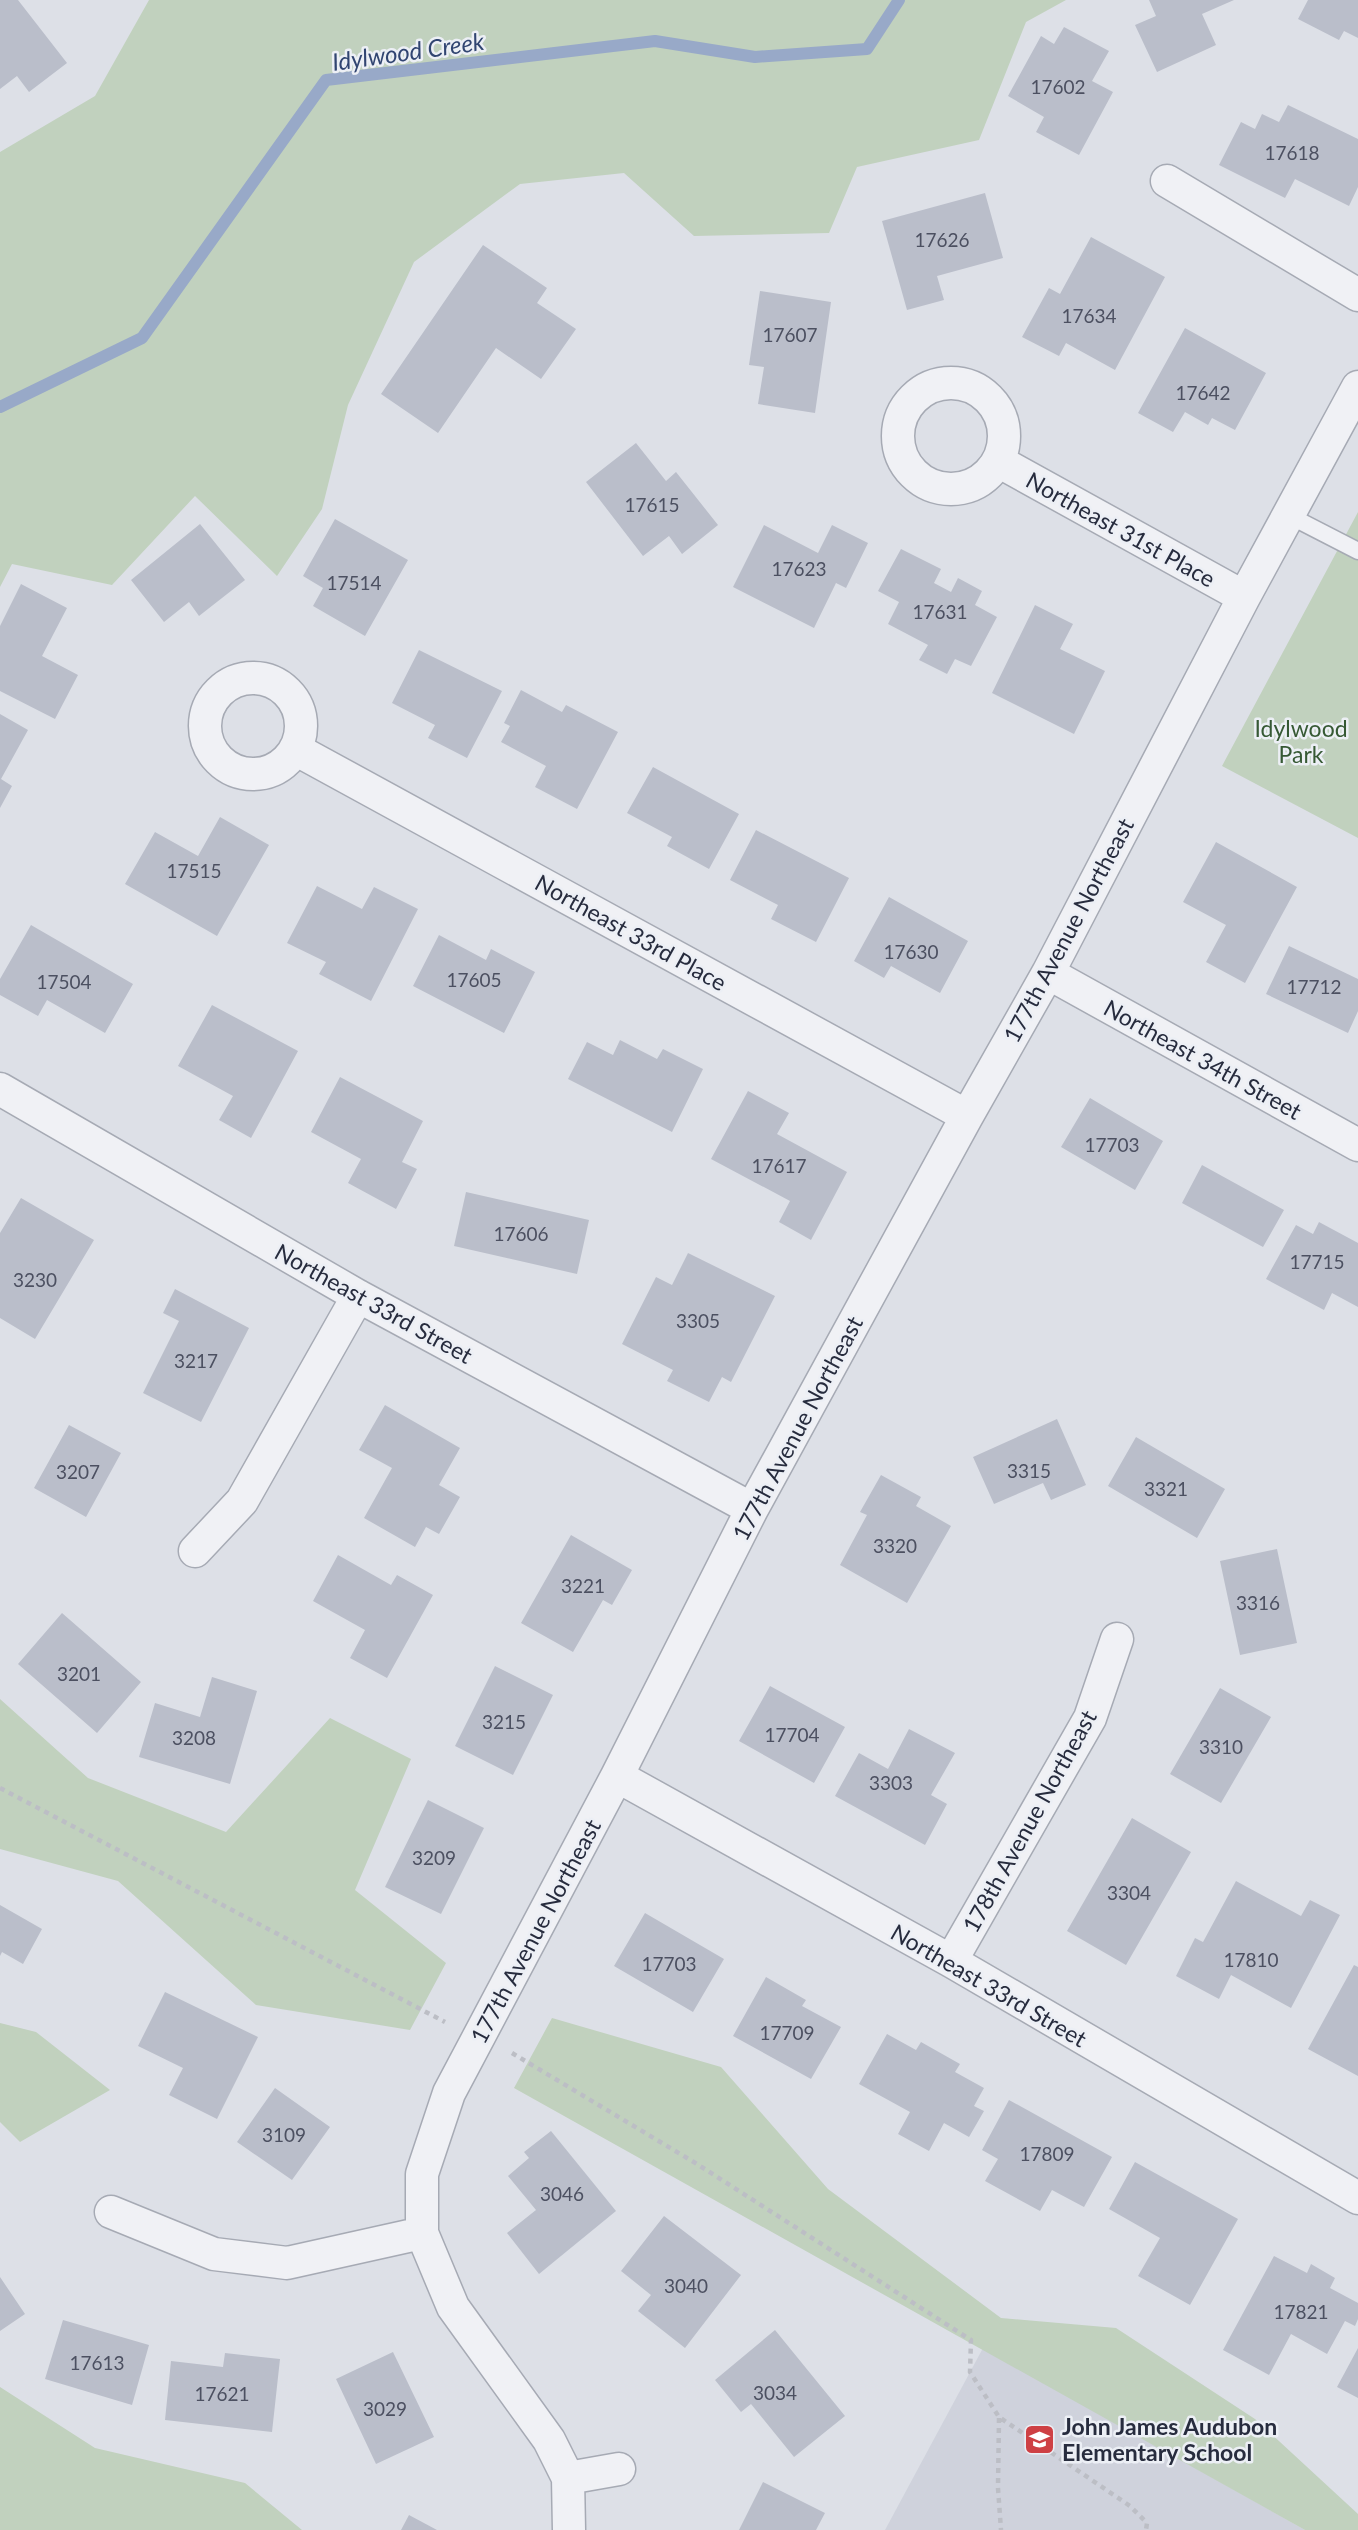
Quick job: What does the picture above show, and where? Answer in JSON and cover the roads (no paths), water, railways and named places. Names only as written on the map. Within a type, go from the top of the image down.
[{"type":"street","points":[[1167,181],[1358,295]]},
{"type":"street","name":"177th Avenue Northeast","points":[[569,2530],[568,2479],[549,2440],[453,2307],[422,2233],[422,2174],[449,2093],[617,1776],[752,1509],[1048,973],[1244,597],[1358,387]]},
{"type":"street","name":"Northeast 31st Place","points":[[998,461],[1244,597]]},
{"type":"street","name":"Northeast 33rd Place","points":[[295,749],[967,1116]]},
{"type":"street","name":"Northeast 34th Street","points":[[1048,973],[1358,1145]]},
{"type":"street","name":"Northeast 33rd Street","points":[[0,1090],[358,1296],[752,1509]]},
{"type":"street","points":[[195,1551],[242,1501],[358,1296]]},
{"type":"street","name":"178th Avenue Northeast","points":[[951,1961],[1090,1718],[1117,1639]]},
{"type":"street","name":"Northeast 33rd Street","points":[[617,1776],[951,1961],[1358,2198]]},
{"type":"street","points":[[111,2212],[214,2253],[287,2263],[422,2233]]},
{"type":"street","points":[[568,2479],[619,2469]]},
{"type":"lane","points":[[1288,515],[1358,551]]},
{"type":"waterway","name":"Idylwood Creek","points":[[0,407],[142,338],[326,80],[655,41],[755,57],[867,49],[899,0]]},
{"type":"place","name":"John James Audubon Elementary School","points":[[1039,2439]]},
{"type":"park label","name":"Idylwood Park","points":[[1301,741]]}]
